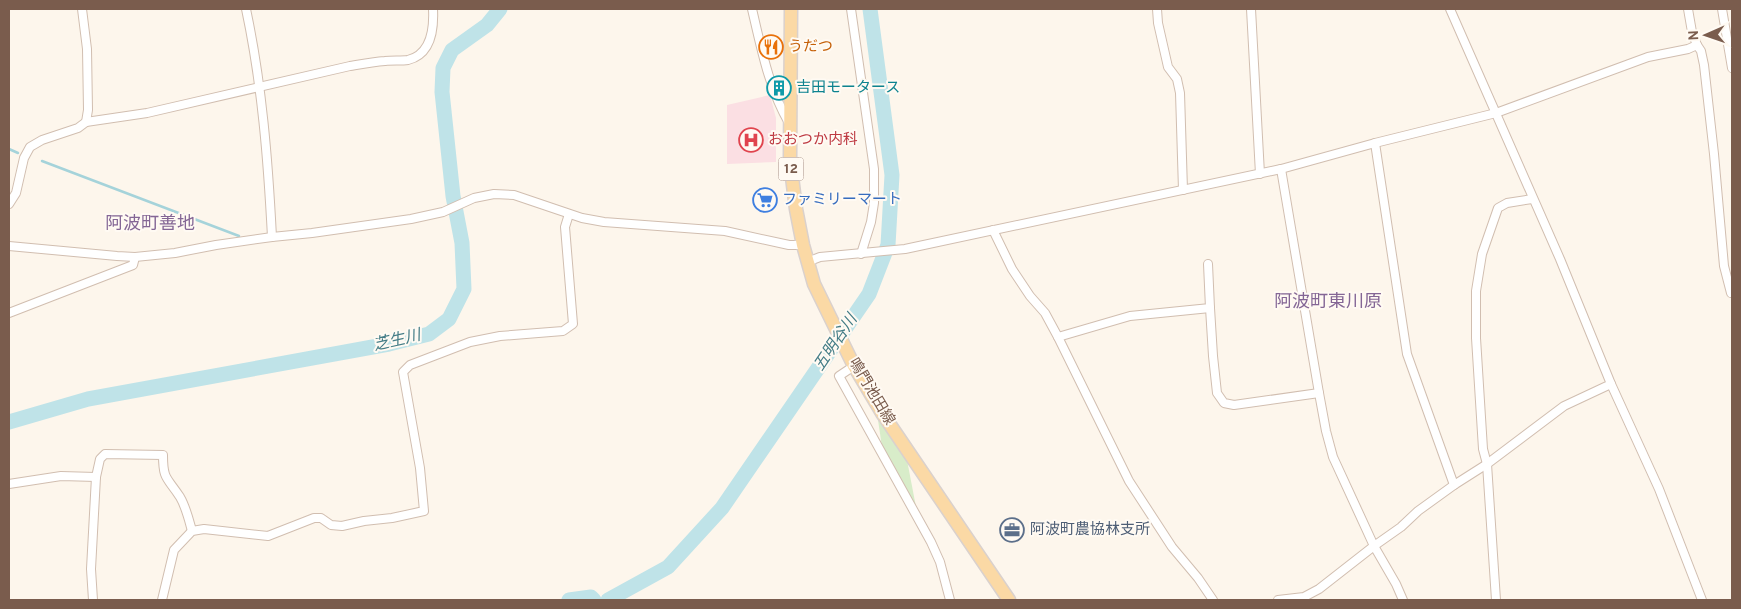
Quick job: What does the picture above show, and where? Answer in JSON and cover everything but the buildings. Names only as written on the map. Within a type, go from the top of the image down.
[{"type":"main road","name":"鳴門池田線","points":[[791,9],[790,161],[803,245],[814,284],[851,360],[882,413],[1009,600]]},
{"type":"street","points":[[82,9],[88,49],[88,110],[86,122]]},
{"type":"street","points":[[246,9],[260,88],[269,178],[272,237]]},
{"type":"street","points":[[9,204],[16,193],[24,158],[30,148],[42,140],[78,128],[86,122],[147,113],[350,66],[408,60],[420,55],[429,42],[434,26],[433,9]]},
{"type":"street","points":[[752,9],[765,61],[781,109],[790,124]]},
{"type":"street","points":[[851,9],[874,169],[874,203],[863,254]]},
{"type":"street","points":[[1157,9],[1158,23],[1168,67],[1177,79],[1180,93],[1183,190]]},
{"type":"street","points":[[1251,9],[1260,174]]},
{"type":"street","points":[[1450,9],[1560,259],[1611,384],[1659,489],[1702,600]]},
{"type":"street","points":[[1688,9],[1692,32],[1701,51],[1704,65],[1724,266],[1731,293]]},
{"type":"street","points":[[1722,9],[1732,68]]},
{"type":"street","points":[[807,262],[820,257],[896,250],[1281,169],[1496,113],[1648,57],[1688,49],[1697,45]]},
{"type":"street","points":[[1375,143],[1407,354],[1454,485]]},
{"type":"street","points":[[1281,169],[1319,393],[1333,457],[1374,546],[1403,600]]},
{"type":"street","points":[[9,246],[82,254],[135,256],[176,253],[216,245],[312,233],[443,212],[474,198],[494,194],[514,195],[568,214],[604,222],[725,231],[789,245],[803,245]]},
{"type":"street","points":[[1496,600],[1486,464],[1483,449],[1476,338],[1476,291],[1482,254],[1498,208],[1507,204],[1532,199]]},
{"type":"street","points":[[162,600],[174,550],[192,530],[204,529],[268,536],[314,518],[321,518],[331,525],[342,526],[424,511],[420,468],[404,372],[410,365],[470,342],[500,336],[563,331],[573,324],[565,227],[568,214]]},
{"type":"street","points":[[993,230],[1012,269],[1044,313],[1058,337],[1129,481],[1172,547],[1198,578],[1213,600]]},
{"type":"street","points":[[9,313],[133,265],[135,256]]},
{"type":"street","points":[[1208,264],[1217,393],[1224,403],[1234,406],[1319,393]]},
{"type":"street","points":[[1058,337],[1130,316],[1210,308]]},
{"type":"street","points":[[851,360],[839,376],[932,542],[940,562],[950,600]]},
{"type":"street","points":[[1278,600],[1304,597],[1319,589],[1418,511],[1486,464],[1564,406],[1611,384]]},
{"type":"street","points":[[93,600],[91,570],[96,477],[100,459],[105,454],[163,455],[163,472],[180,499],[192,530]]},
{"type":"street","points":[[9,484],[61,476],[96,477]]},
{"type":"shaded area","name":"おおつか内科","points":[[770,95],[776,118],[776,162],[727,164],[727,105]]},
{"type":"green space","points":[[878,420],[907,460],[916,507],[882,447]]},
{"type":"waterway","name":"芝生川","points":[[9,422],[88,399],[389,344],[429,334],[449,319],[464,289],[462,243],[453,196],[442,92],[443,68],[452,50],[487,25],[500,9]]},
{"type":"waterway","name":"五明谷川","points":[[608,600],[668,567],[722,508],[869,294],[888,245],[892,175],[870,9]]},
{"type":"waterway","points":[[9,149],[18,153]]},
{"type":"waterway","points":[[42,161],[239,236]]},
{"type":"waterway","name":"五明谷川","points":[[569,600],[591,597],[594,600]]},
{"type":"place","name":"うだつ","points":[[771,47]]},
{"type":"place","name":"吉田モータース","points":[[779,88]]},
{"type":"place","name":"おおつか内科","points":[[751,140]]},
{"type":"place","name":"ファミリーマート","points":[[765,200]]},
{"type":"place","name":"阿波町農協林支所","points":[[1012,530]]},
{"type":"district","name":"阿波町善地","points":[[150,224]]},
{"type":"district","name":"阿波町東川原","points":[[1328,302]]}]
